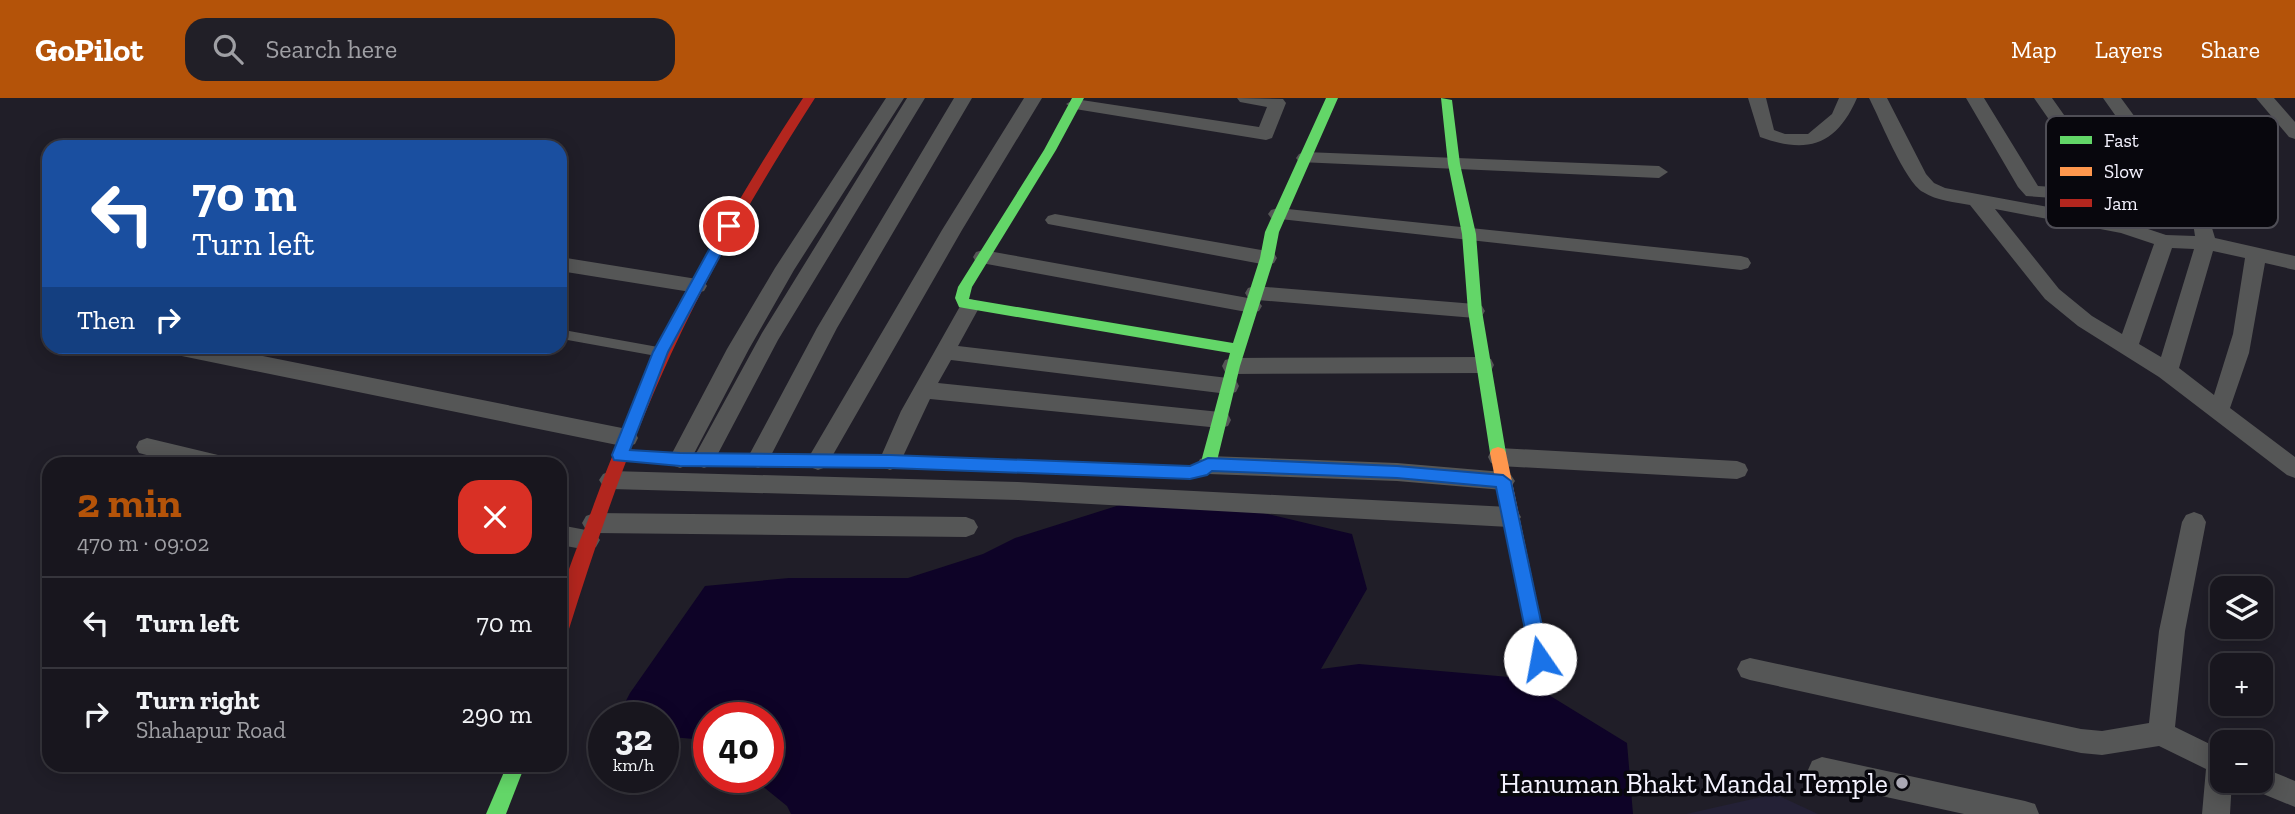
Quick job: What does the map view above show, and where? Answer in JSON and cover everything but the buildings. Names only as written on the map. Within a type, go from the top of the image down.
[{"type":"street","points":[[567,607],[591,532],[660,352],[759,171],[810,98]]},
{"type":"street","points":[[680,459],[738,349],[785,268],[895,98]]},
{"type":"street","points":[[704,459],[769,338],[916,98]]},
{"type":"street","points":[[758,459],[827,328],[963,98]]},
{"type":"street","points":[[818,461],[952,230],[1033,98]]},
{"type":"street","points":[[1233,367],[970,306],[964,303],[962,298],[965,287],[1050,150],[1076,101],[1266,134],[1276,103],[1246,98]]},
{"type":"street","points":[[208,354],[680,459],[890,461],[1202,471],[1208,465],[1233,367],[1278,214],[1332,98]]},
{"type":"street","points":[[1757,98],[1766,133],[1799,141],[1819,136],[1845,109],[1848,98]]},
{"type":"street","points":[[1878,98],[1917,177],[1927,187],[1940,193],[2046,212]]},
{"type":"street","points":[[1975,98],[2026,187],[2033,192],[2046,193]]},
{"type":"street","points":[[2043,98],[2056,116]]},
{"type":"street","points":[[2112,98],[2125,116]]},
{"type":"street","points":[[2265,98],[2295,133]]},
{"type":"street","points":[[1446,100],[1454,164],[1469,234],[1475,311],[1483,365],[1509,517],[1540,659]]},
{"type":"street","points":[[1305,158],[1659,172]]},
{"type":"street","points":[[1976,199],[2052,294],[2085,321],[2167,371],[2295,469]]},
{"type":"street","points":[[1278,214],[1741,262]]},
{"type":"street","points":[[1055,220],[1267,258]]},
{"type":"street","points":[[2127,228],[2165,241],[2206,243],[2295,263]]},
{"type":"street","points":[[2167,371],[2206,243],[2203,228]]},
{"type":"street","points":[[2127,349],[2165,241]]},
{"type":"street","points":[[2218,411],[2232,380],[2256,253]]},
{"type":"street","points":[[983,257],[1254,300],[1475,311]]},
{"type":"street","points":[[567,265],[697,286]]},
{"type":"street","points":[[890,461],[912,411],[970,306]]},
{"type":"street","points":[[944,352],[1233,367],[1483,365]]},
{"type":"street","points":[[924,390],[1220,421]]},
{"type":"street","points":[[147,447],[189,457]]},
{"type":"street","points":[[1499,457],[1737,470]]},
{"type":"street","points":[[1208,465],[1397,472],[1503,481]]},
{"type":"street","points":[[611,480],[1031,491],[1509,517]]},
{"type":"street","points":[[2161,733],[2172,631],[2193,522]]},
{"type":"street","points":[[567,534],[966,527]]},
{"type":"street","points":[[1750,669],[2081,741],[2102,743],[2161,733],[2210,758]]},
{"type":"street","points":[[1822,770],[2025,814]]},
{"type":"street","points":[[496,814],[513,772]]},
{"type":"street","points":[[2273,785],[2295,794]]},
{"type":"street","points":[[2216,814],[2218,793]]},
{"type":"lane","points":[[567,335],[660,352]]},
{"type":"shaded area","points":[[1142,498],[1242,508],[1352,534],[1367,589],[1321,669],[1359,664],[1521,678],[1627,743],[1633,814],[791,814],[787,806],[771,793],[784,793],[784,702],[693,702],[693,739],[679,738],[679,702],[625,702],[705,586],[789,578],[908,578],[983,554],[1015,538]]},
{"type":"shaded area","points":[[1775,794],[1818,814],[1686,814]]},
{"type":"traffic: fast","points":[[1078,98],[1050,150],[965,287],[962,298],[964,303],[1239,349]]},
{"type":"traffic: fast","points":[[1188,473],[1202,471],[1208,465],[1233,366],[1267,258],[1272,232],[1332,98]]},
{"type":"traffic: fast","points":[[1446,100],[1454,164],[1469,234],[1475,311],[1498,453]]},
{"type":"traffic: fast","points":[[496,814],[513,772]]},
{"type":"traffic: slow","points":[[1498,453],[1540,659]]},
{"type":"traffic: slow","points":[[620,455],[680,459],[890,461],[1188,473]]},
{"type":"traffic: jam","points":[[567,607],[608,487],[664,354],[730,225],[809,98]]},
{"type":"place","name":"Hanuman Bhakt Mandal Temple","points":[[1902,783]]},
{"type":"route","points":[[729,226],[660,352],[620,455],[680,459],[890,461],[1190,472],[1202,471],[1208,465],[1397,472],[1503,481],[1540,659]]}]
